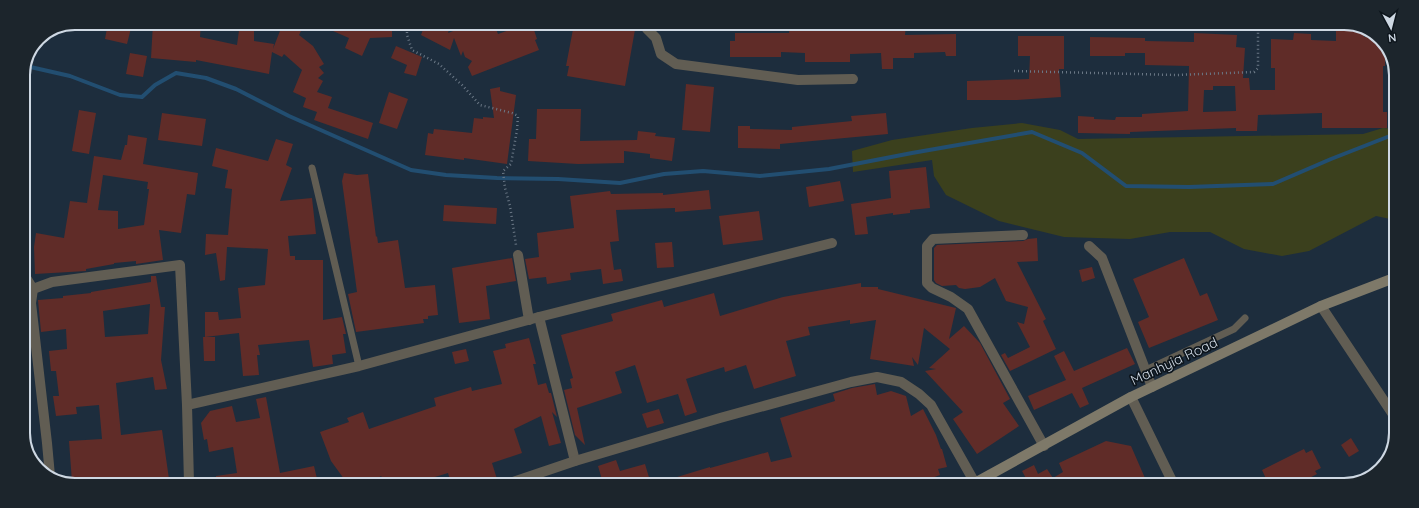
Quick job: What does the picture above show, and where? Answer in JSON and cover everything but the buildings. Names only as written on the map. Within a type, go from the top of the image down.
[{"type":"main road","name":"Manhyia Road","points":[[985,478],[1131,397],[1321,306],[1389,280]]},
{"type":"street","points":[[649,30],[656,38],[661,54],[676,64],[798,80],[853,79]]},
{"type":"street","points":[[1023,235],[933,239],[926,246],[926,275],[927,283],[932,288],[968,309],[1044,446]]},
{"type":"street","points":[[187,405],[358,366],[534,318],[832,243]]},
{"type":"street","points":[[1089,246],[1102,258],[1152,387]]},
{"type":"street","points":[[518,255],[534,318],[575,461]]},
{"type":"street","points":[[33,289],[52,282],[180,265],[189,478]]},
{"type":"street","points":[[30,284],[33,289],[31,303],[48,443],[50,470]]},
{"type":"street","points":[[1321,306],[1389,404]]},
{"type":"street","points":[[525,478],[575,461],[720,418],[851,382],[876,377],[901,382],[919,394],[931,405],[971,478]]},
{"type":"street","points":[[1131,397],[1171,478]]},
{"type":"lane","points":[[312,168],[358,366]]},
{"type":"lane","points":[[1146,370],[1234,329],[1245,318]]},
{"type":"path","points":[[407,30],[407,35],[412,50],[438,64],[462,85],[480,105],[512,113],[518,116],[511,164],[503,171],[518,255]]},
{"type":"path","points":[[1014,71],[1176,75],[1254,72],[1258,68],[1258,30]]},
{"type":"green space","points":[[1022,123],[1060,130],[1078,139],[1363,134],[1383,128],[1389,128],[1389,219],[1376,216],[1309,251],[1282,256],[1244,249],[1210,232],[1170,232],[1130,239],[1064,237],[999,221],[946,195],[934,176],[932,160],[853,172],[852,151],[892,140],[972,128]]},
{"type":"waterway","points":[[31,67],[70,76],[120,95],[142,97],[155,85],[176,73],[206,78],[236,89],[289,116],[411,170],[446,175],[497,178],[558,179],[620,183],[664,174],[703,171],[760,176],[829,169],[1032,132],[1082,153],[1126,186],[1189,187],[1273,184],[1389,136]]}]
